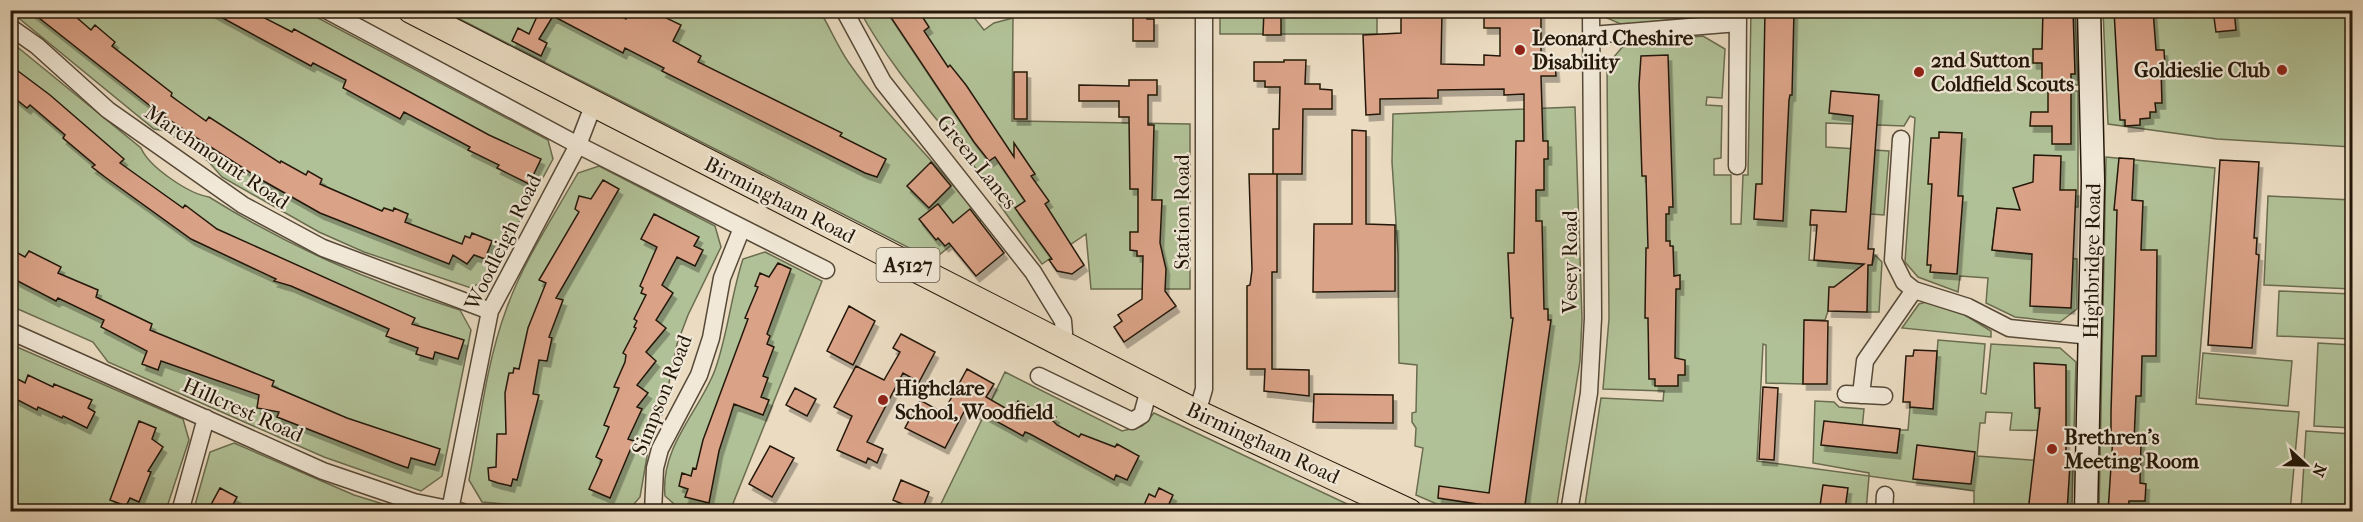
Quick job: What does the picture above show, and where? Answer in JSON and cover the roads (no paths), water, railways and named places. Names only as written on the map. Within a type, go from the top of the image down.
[{"type":"main road","name":"Birmingham Road","points":[[411,10],[593,106],[1059,344],[1197,413],[1409,512]]},
{"type":"street","name":"Birmingham Road","points":[[326,10],[578,145],[826,270]]},
{"type":"street","name":"Green Lanes","points":[[843,10],[883,82],[1033,272],[1063,321],[1064,333],[1059,344]]},
{"type":"street","name":"Station Road","points":[[1197,413],[1204,389],[1204,10]]},
{"type":"street","name":"Vesey Road","points":[[1569,512],[1589,393],[1593,318],[1591,10]]},
{"type":"street","name":"Highbridge Road","points":[[2086,512],[2093,138],[2089,10]]},
{"type":"street","points":[[1592,35],[1738,17],[1737,166]]},
{"type":"street","name":"Marchmount Road","points":[[10,27],[37,46],[108,110],[243,205],[323,248],[490,310]]},
{"type":"street","name":"Woodleigh Road","points":[[456,511],[490,310],[578,145],[593,106]]},
{"type":"street","points":[[1901,139],[1893,260],[1904,282],[1914,290],[1968,307],[2009,328],[2091,336]]},
{"type":"street","name":"Simpson Road","points":[[653,512],[655,468],[660,449],[699,375],[711,338],[722,278],[742,228]]},
{"type":"street","points":[[1884,396],[1853,395],[1865,362],[1914,290]]},
{"type":"street","name":"Hillcrest Road","points":[[10,332],[324,471],[414,502],[456,511]]},
{"type":"street","points":[[1039,376],[1132,422],[1142,415],[1149,389]]},
{"type":"street","points":[[180,512],[206,418]]},
{"type":"place","name":"Leonard Cheshire Disability","points":[[1520,50]]},
{"type":"place","name":"Goldieslie Club","points":[[2282,70]]},
{"type":"place","name":"2nd Sutton Coldfield Scouts","points":[[1919,72]]},
{"type":"place","name":"Highclare School, Woodfield","points":[[883,400]]},
{"type":"place","name":"Brethren's Meeting Room","points":[[2052,449]]}]
